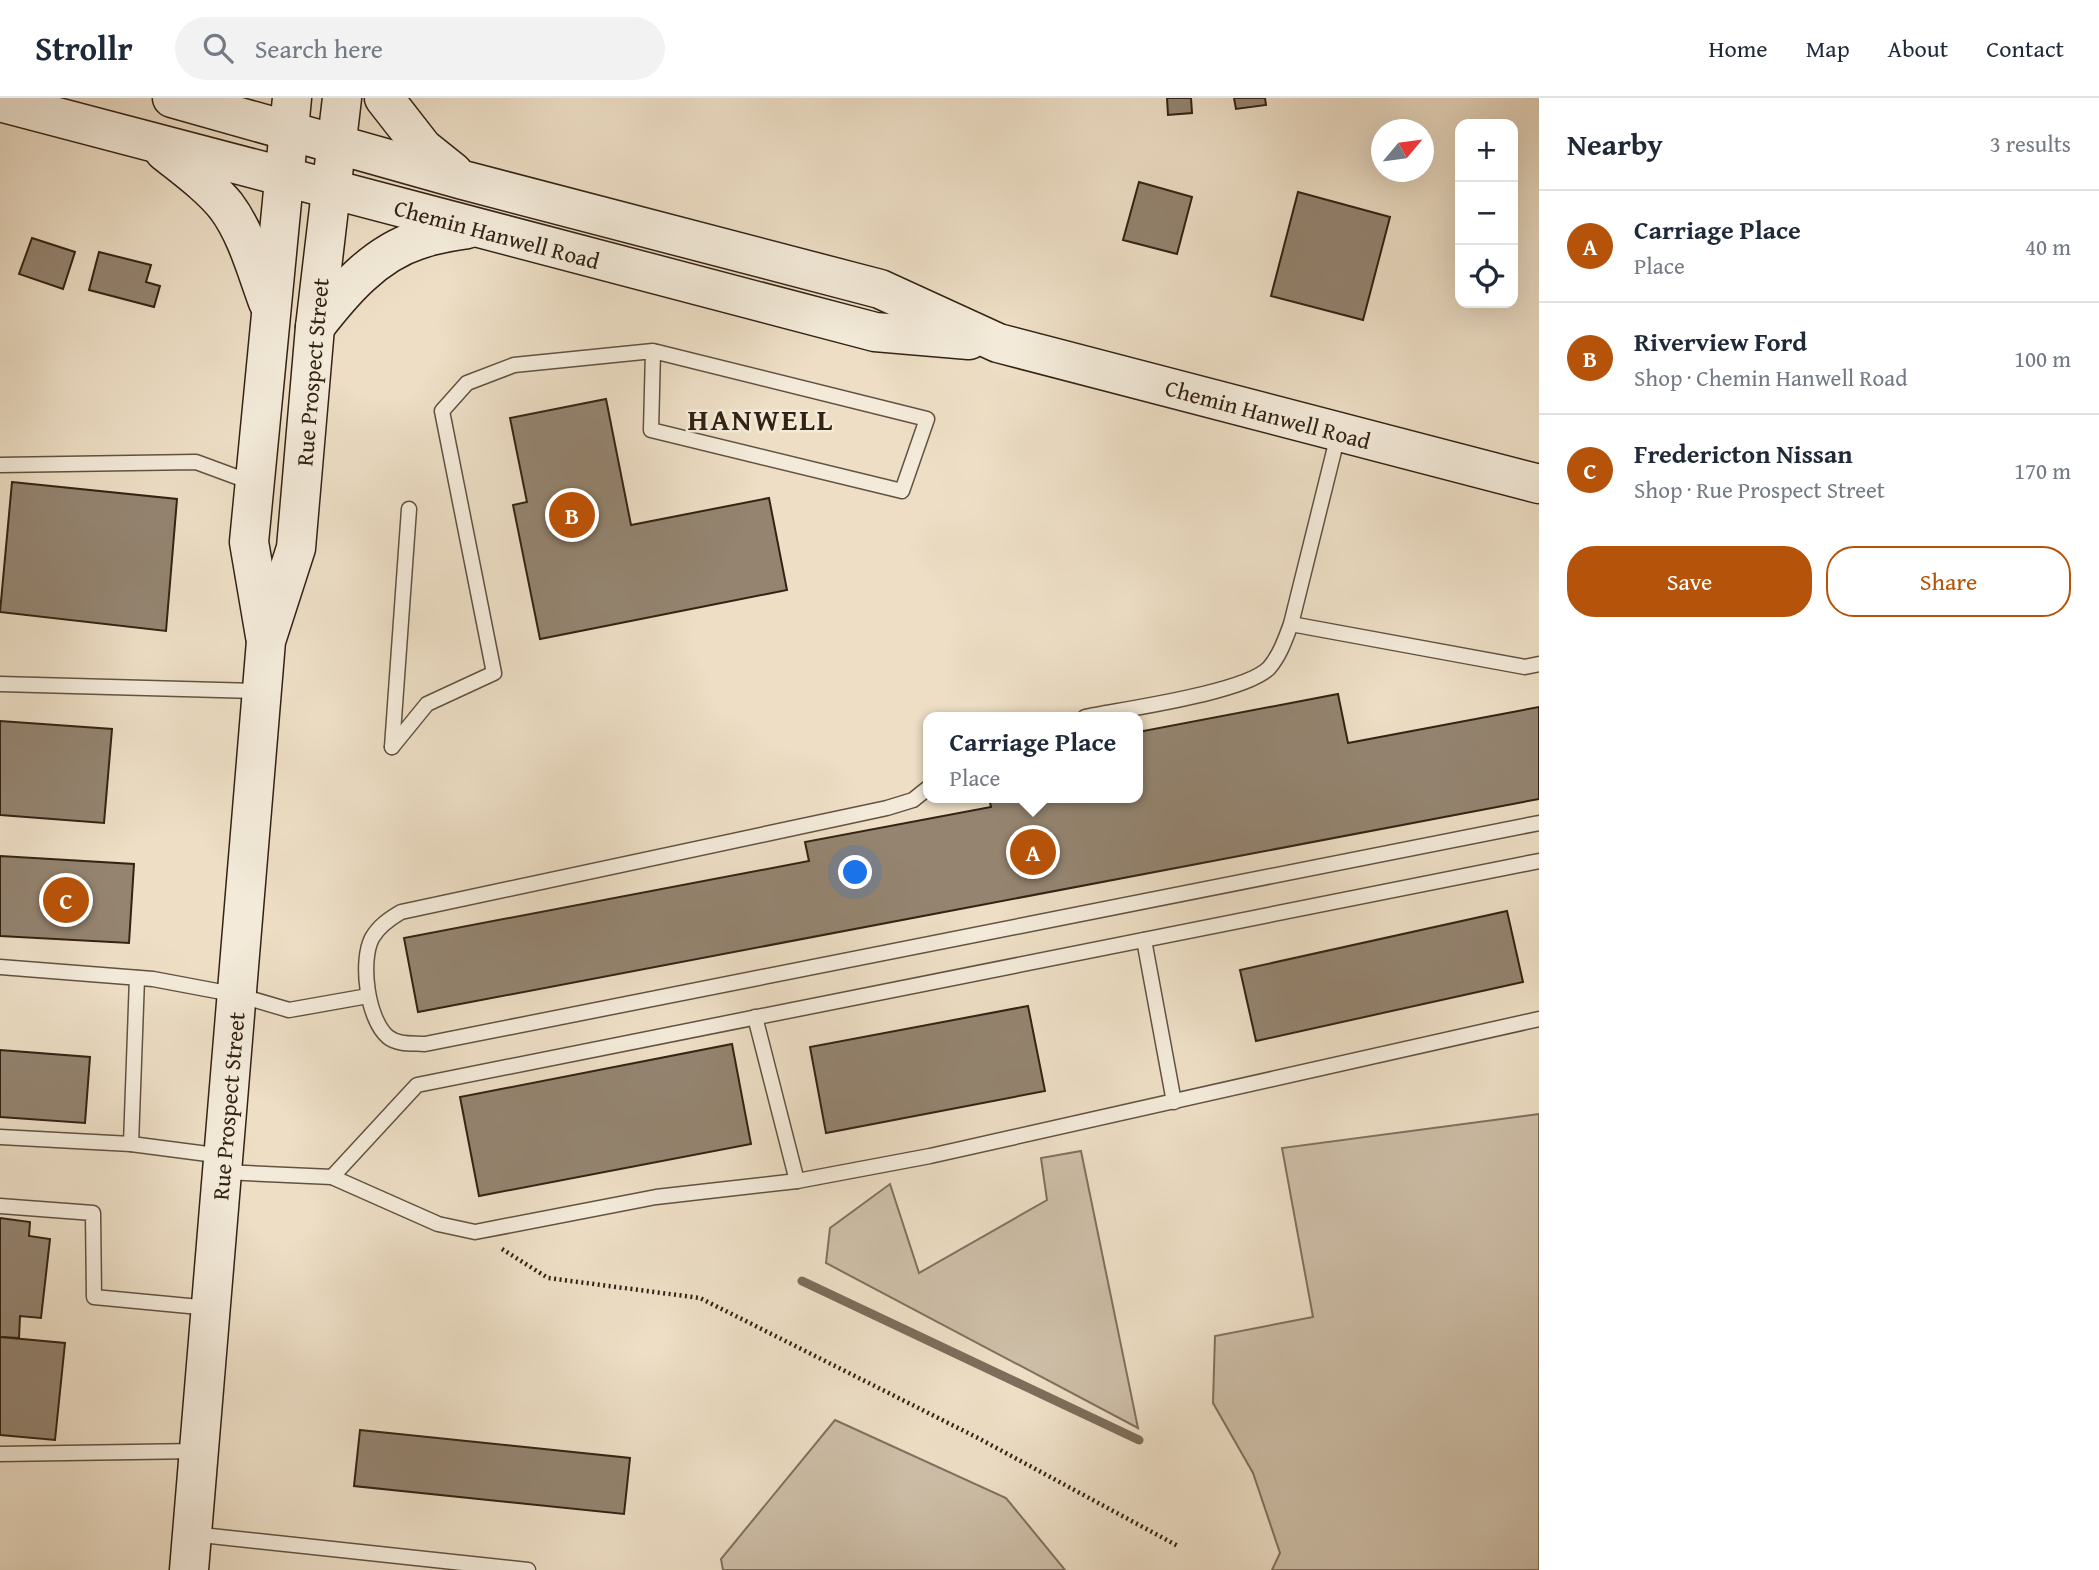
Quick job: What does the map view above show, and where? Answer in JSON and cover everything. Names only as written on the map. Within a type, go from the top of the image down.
[{"type":"main road","name":"Chemin Hanwell Road","points":[[172,98],[291,115],[336,144],[880,289],[998,342],[1539,484]]},
{"type":"main road","name":"Rue Prospect Street","points":[[190,1552],[266,641],[296,548],[315,327],[342,98]]},
{"type":"main road","points":[[384,98],[423,148],[463,180]]},
{"type":"main road","name":"Chemin Hanwell Road","points":[[0,102],[875,332],[998,342]]},
{"type":"main road","name":"Rue Prospect Street","points":[[266,641],[249,542],[291,115]]},
{"type":"main road","points":[[155,142],[209,188],[232,215],[247,244],[270,311]]},
{"type":"main road","points":[[315,327],[344,289],[382,259],[417,240],[472,227]]},
{"type":"lane","points":[[409,509],[392,747],[427,704],[494,673],[442,411],[467,383],[514,365],[653,351],[927,419],[902,491],[652,430],[653,351]]},
{"type":"lane","points":[[1108,712],[1244,683],[1268,669],[1282,649],[1291,624],[1338,433]]},
{"type":"lane","points":[[0,465],[196,462],[254,484]]},
{"type":"lane","points":[[1291,624],[1525,667],[1539,664]]},
{"type":"lane","points":[[0,684],[261,691]]},
{"type":"lane","points":[[923,792],[913,800],[887,808],[401,912],[385,922],[372,938],[366,958],[368,996],[379,1024],[387,1036],[398,1042],[425,1044],[1539,823]]},
{"type":"lane","points":[[332,1177],[417,1085],[1539,861]]},
{"type":"lane","points":[[1143,940],[1174,1102]]},
{"type":"lane","points":[[0,967],[137,978],[238,995],[289,1010],[368,996]]},
{"type":"lane","points":[[131,1144],[137,978]]},
{"type":"lane","points":[[755,1017],[797,1181]]},
{"type":"lane","points":[[0,1137],[131,1144],[224,1164],[332,1177],[438,1224],[475,1232],[656,1197],[797,1181],[930,1156],[1539,1019]]},
{"type":"lane","points":[[0,1206],[93,1213],[94,1297],[211,1308]]},
{"type":"lane","points":[[0,1454],[199,1451]]},
{"type":"lane","points":[[190,1552],[528,1570]]},
{"type":"path","points":[[475,1232],[548,1278],[700,1298],[978,1438],[1178,1546]]},
{"type":"shaded area","points":[[1539,1114],[1539,1570],[1272,1570],[1280,1553],[1253,1473],[1213,1403],[1215,1336],[1313,1317],[1282,1148]]},
{"type":"shaded area","points":[[1081,1151],[1138,1428],[826,1263],[830,1228],[890,1184],[919,1273],[1047,1200],[1041,1158]]},
{"type":"shaded area","points":[[835,1420],[1006,1498],[1065,1570],[723,1570],[721,1559]]},
{"type":"building","points":[[1167,98],[1191,98],[1192,113],[1168,115]]},
{"type":"building","points":[[1234,98],[1265,98],[1266,105],[1236,109]]},
{"type":"building","points":[[1139,182],[1192,197],[1177,254],[1123,240]]},
{"type":"building","points":[[1298,192],[1390,217],[1363,320],[1271,296]]},
{"type":"building","points":[[32,238],[75,252],[63,289],[19,274]]},
{"type":"building","points":[[99,252],[151,265],[146,282],[160,286],[154,307],[89,290]]},
{"type":"building","points":[[606,399],[631,525],[769,498],[787,590],[540,639],[513,505],[527,502],[510,418]]},
{"type":"building","points":[[12,482],[177,499],[166,631],[0,612]]},
{"type":"building","points":[[1338,694],[1348,743],[1539,707],[1539,799],[418,1012],[404,938],[809,861],[805,842],[991,807],[990,803],[1143,803],[1143,731]]},
{"type":"building","points":[[0,721],[112,729],[104,823],[0,815]]},
{"type":"building","points":[[0,856],[134,864],[129,943],[0,936]]},
{"type":"building","points":[[1507,911],[1523,982],[1256,1041],[1240,970]]},
{"type":"building","points":[[1028,1006],[1045,1091],[826,1133],[810,1047]]},
{"type":"building","points":[[732,1044],[751,1144],[479,1196],[460,1097]]},
{"type":"building","points":[[0,1050],[90,1057],[85,1123],[0,1117]]},
{"type":"building","points":[[0,1218],[30,1222],[29,1236],[50,1239],[41,1318],[20,1316],[19,1338],[0,1337]]},
{"type":"building","points":[[0,1337],[65,1343],[55,1440],[0,1435]]},
{"type":"building","points":[[360,1430],[630,1458],[624,1514],[354,1486]]},
{"type":"waterway","points":[[802,1281],[1139,1440]]},
{"type":"place","name":"Riverview Ford","points":[[572,515]]},
{"type":"place","name":"Carriage Place","points":[[1033,852]]},
{"type":"place","name":"Fredericton Nissan","points":[[66,900]]},
{"type":"district","name":"HANWELL","points":[[761,419]]}]
